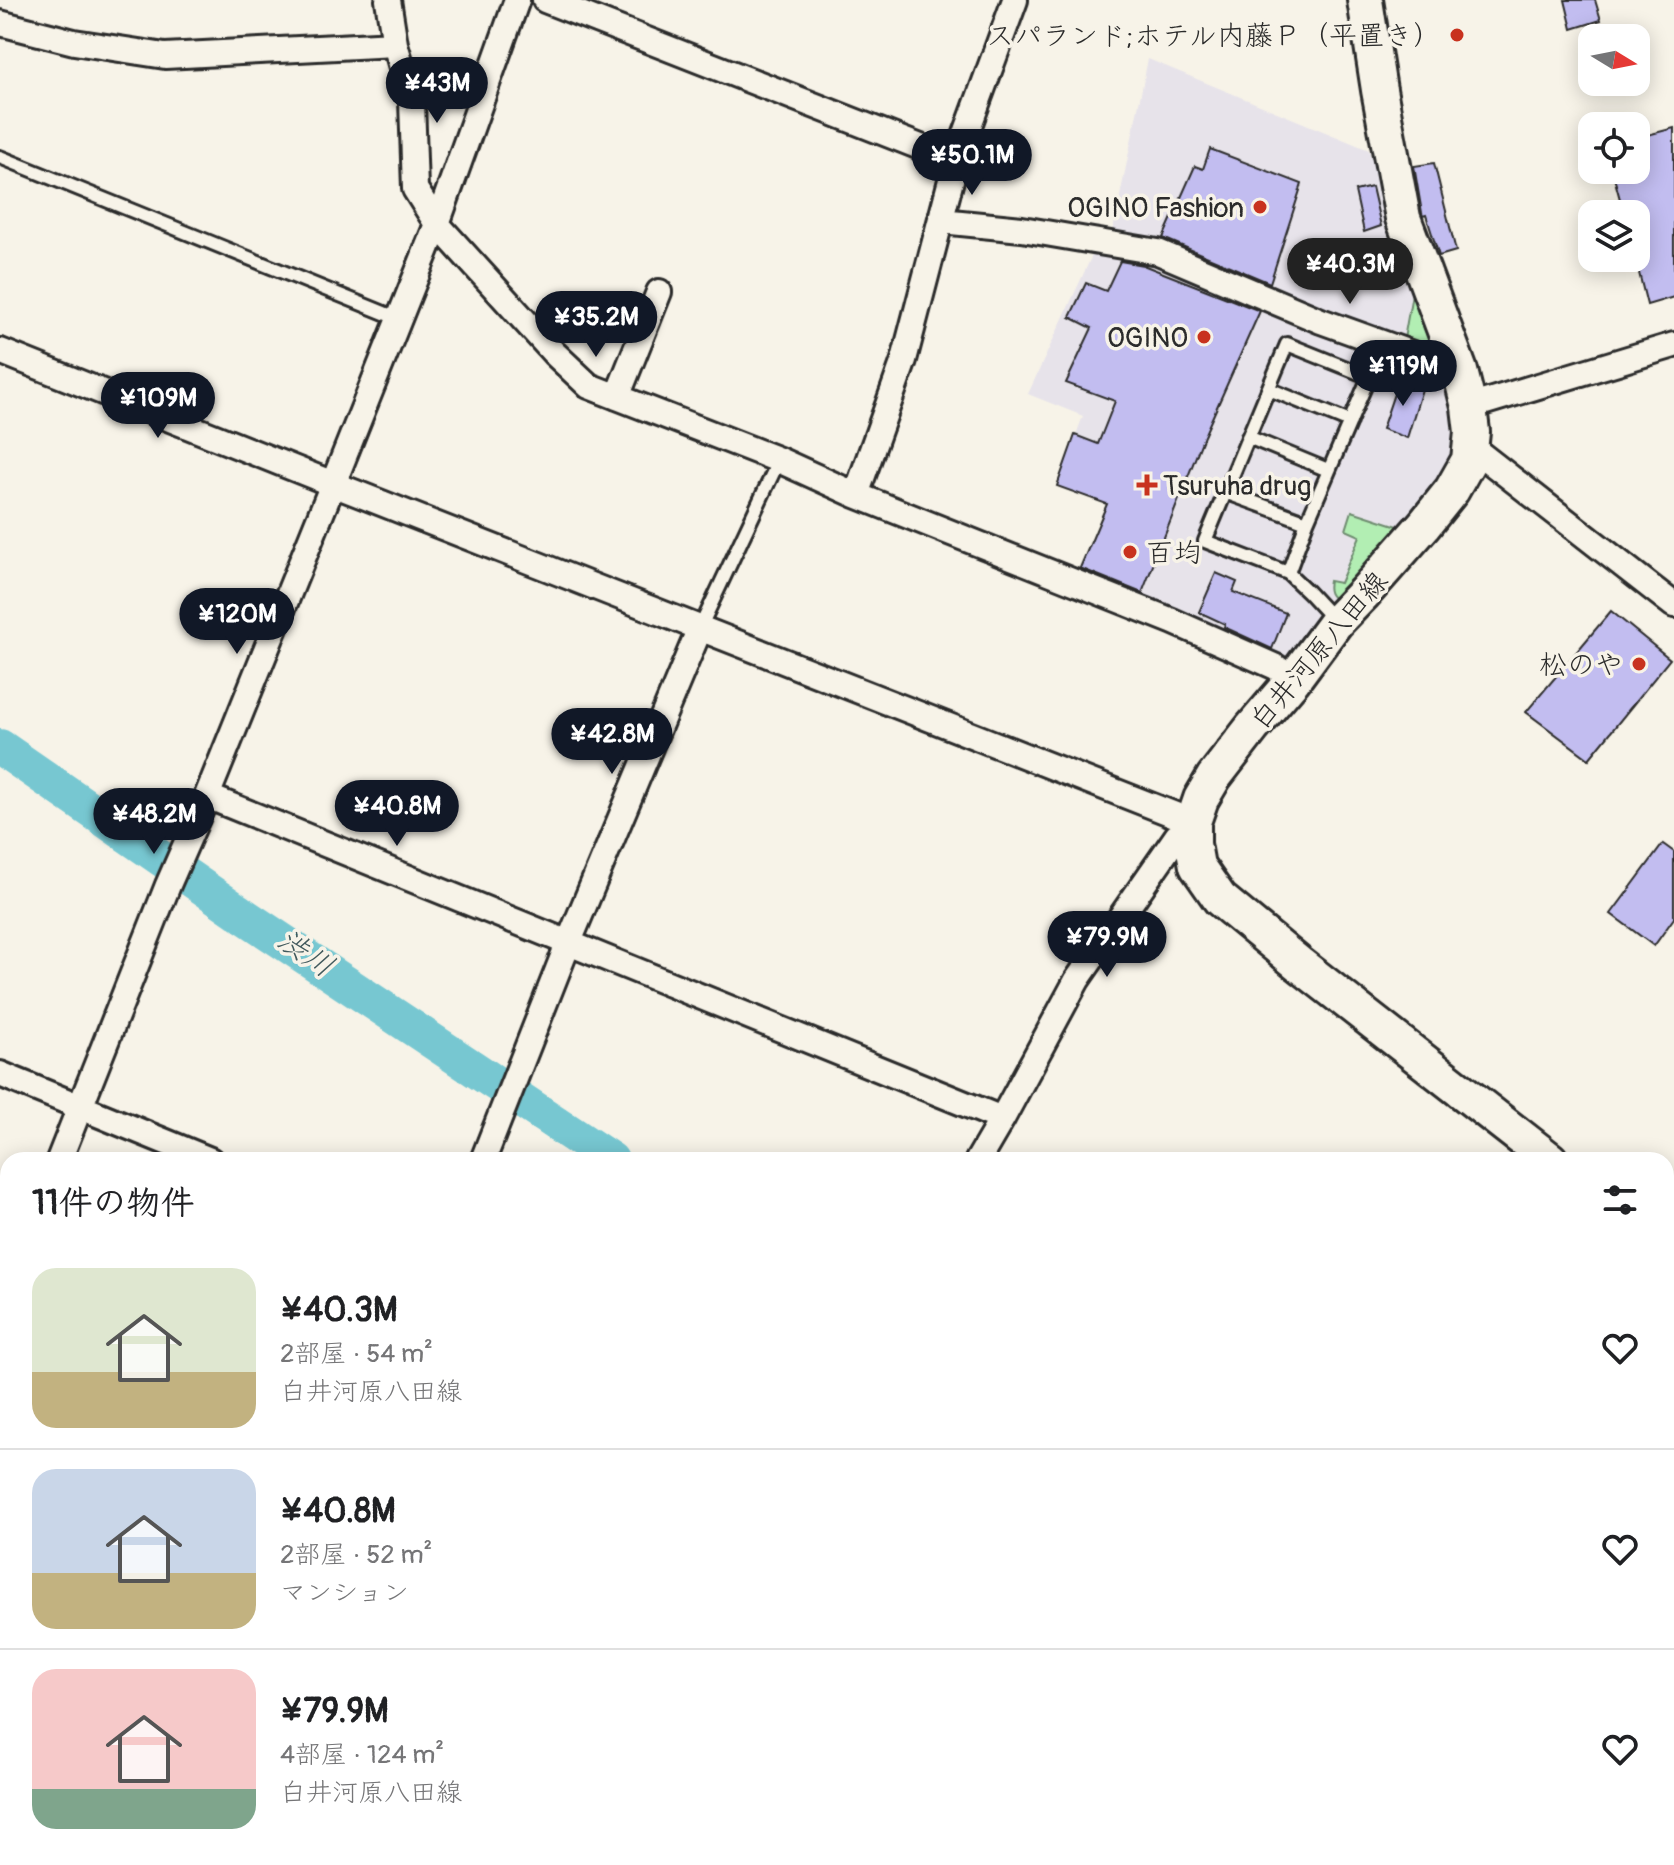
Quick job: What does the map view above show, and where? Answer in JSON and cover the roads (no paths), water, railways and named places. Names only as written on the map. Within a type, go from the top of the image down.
[{"type":"main road","name":"白井河原八田線","points":[[1365,0],[1403,218],[1460,371],[1469,407],[1472,432],[1469,460],[1452,490],[1424,525],[1336,622],[1214,777],[1201,799],[1193,822],[1193,844],[1197,866],[1220,899],[1540,1152]]},
{"type":"street","points":[[388,0],[395,44],[412,101],[415,189],[437,224],[554,353],[589,386],[779,460],[856,495],[1228,644],[1276,667],[1293,680]]},
{"type":"street","points":[[62,1152],[437,224],[517,0]]},
{"type":"street","points":[[545,0],[956,161]]},
{"type":"street","points":[[856,495],[904,360],[956,161],[1015,0]]},
{"type":"street","points":[[0,23],[74,42],[165,56],[395,44]]},
{"type":"street","points":[[941,221],[1022,229],[1158,252],[1321,321],[1460,371]]},
{"type":"street","points":[[617,397],[659,292]]},
{"type":"street","points":[[1469,407],[1674,345]]},
{"type":"street","points":[[0,351],[1193,822],[1177,836],[1077,980],[983,1152]]},
{"type":"street","points":[[1470,446],[1674,605]]},
{"type":"street","points":[[486,1152],[568,944],[700,628]]},
{"type":"street","points":[[207,796],[1002,1119]]},
{"type":"street","points":[[0,1074],[191,1152]]},
{"type":"lane","points":[[0,157],[399,319]]},
{"type":"lane","points":[[1288,573],[1369,377],[1287,344],[1205,541],[1288,573],[1336,622]]},
{"type":"lane","points":[[1269,389],[1350,422]]},
{"type":"lane","points":[[1248,437],[1328,470]]},
{"type":"lane","points":[[700,628],[779,460]]},
{"type":"lane","points":[[1225,492],[1307,522]]},
{"type":"waterway","name":"渋川","points":[[0,747],[246,917],[599,1152]]},
{"type":"place","name":"スパランド;ホテル内藤Ｐ（平置き）","points":[[1457,35]]},
{"type":"place","name":"OGINO Fashion","points":[[1260,207]]},
{"type":"place","name":"OGINO","points":[[1204,337]]},
{"type":"place","name":"Tsuruha drug","points":[[1147,485]]},
{"type":"place","name":"百均","points":[[1130,552]]},
{"type":"place","name":"松のや","points":[[1639,664]]}]
